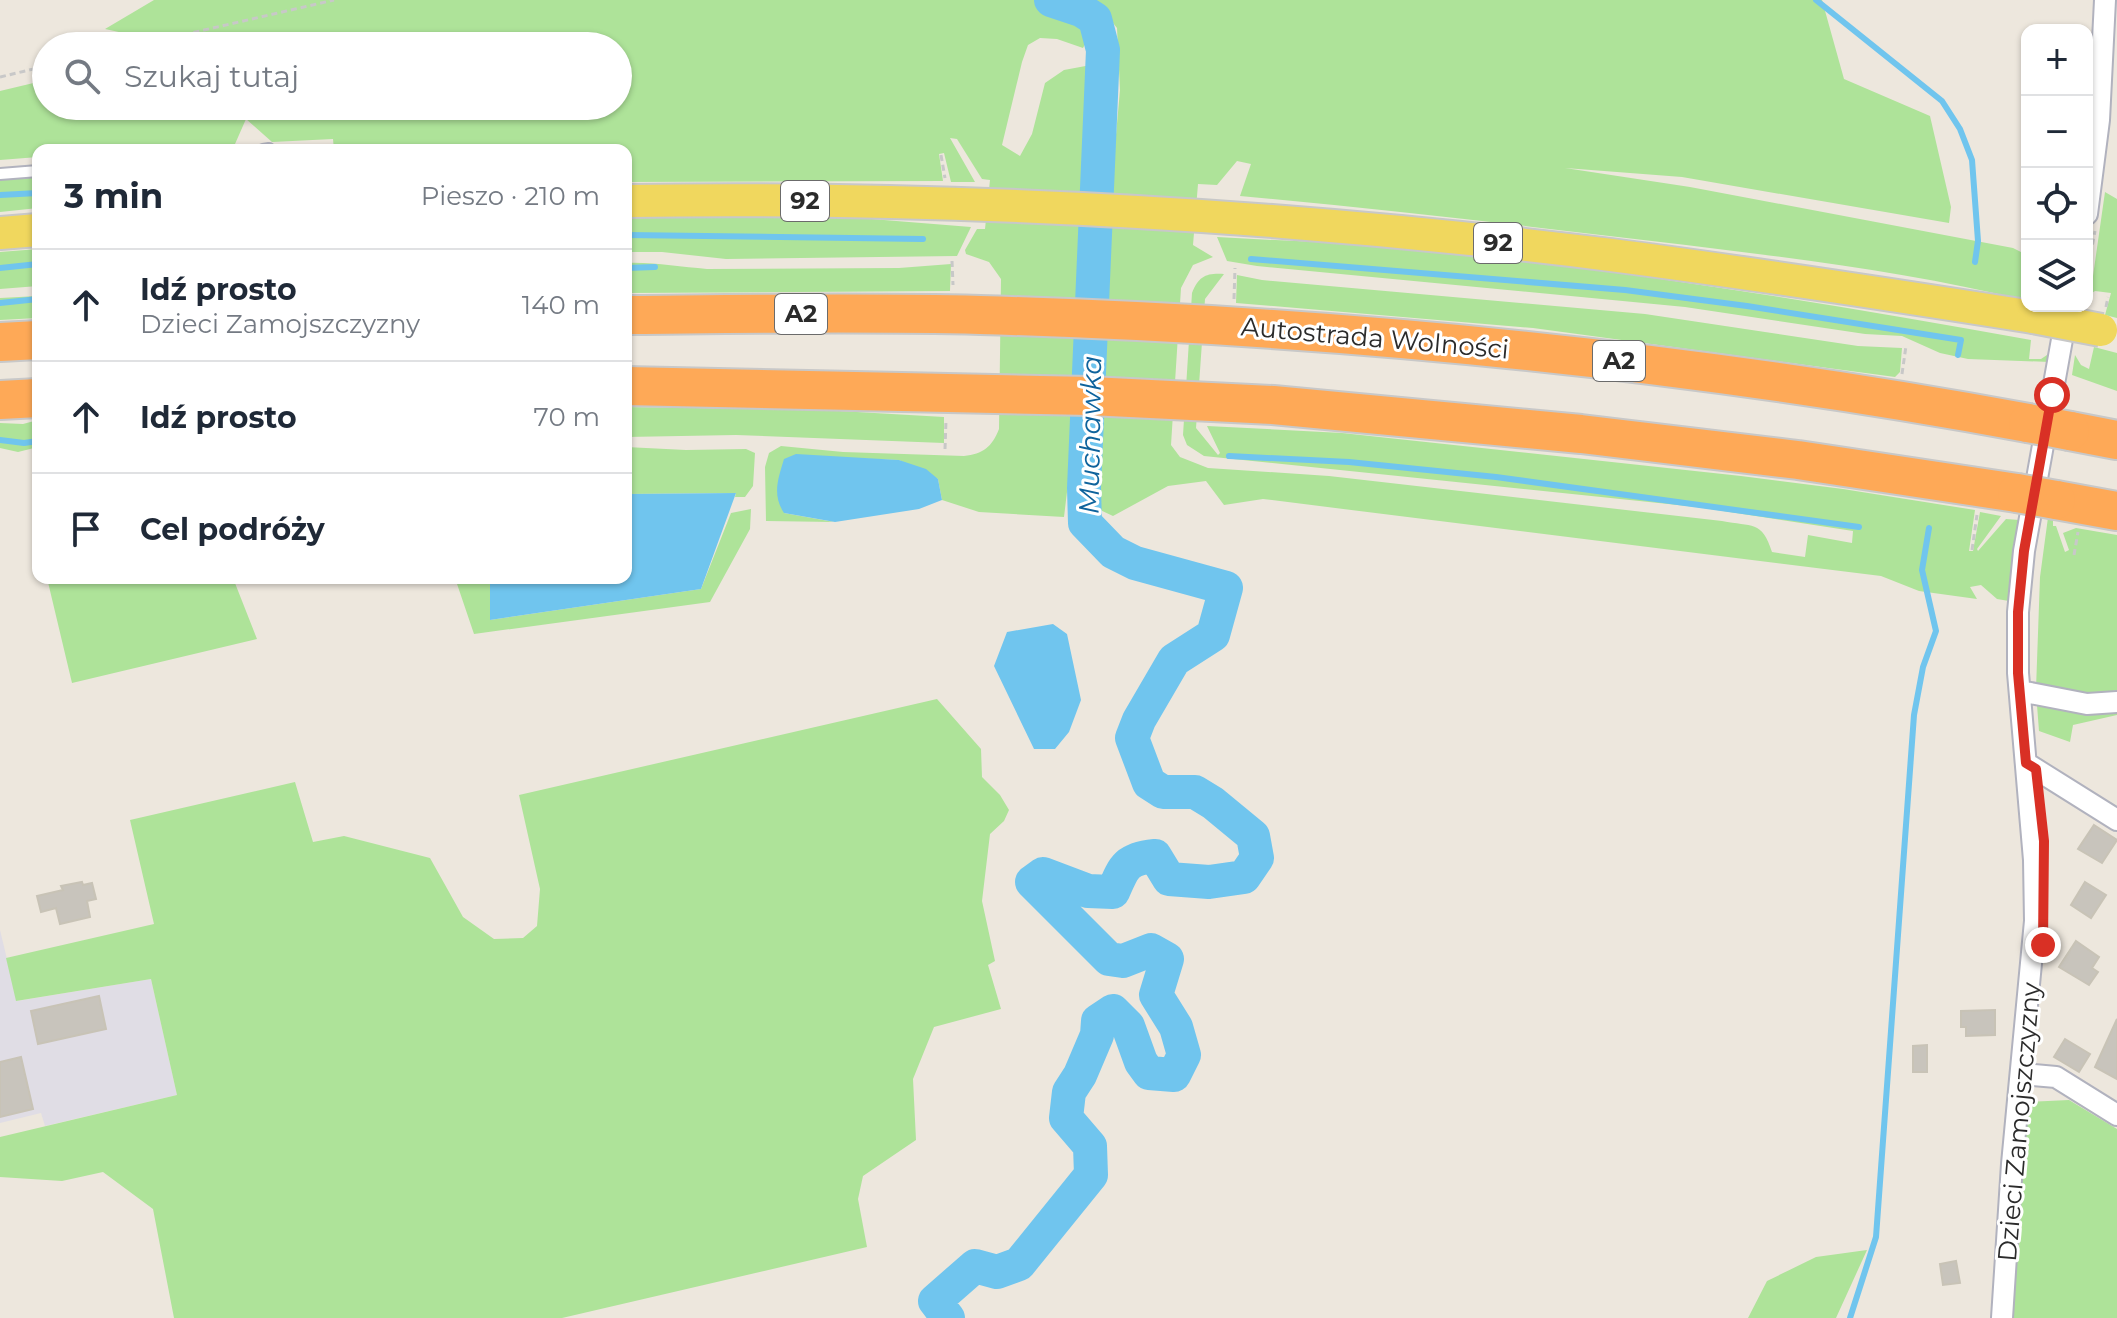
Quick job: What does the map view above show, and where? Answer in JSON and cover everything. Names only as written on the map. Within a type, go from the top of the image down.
[{"type":"highway","name":"Autostrada Wolności","points":[[632,315],[965,305],[1364,335],[1628,362],[1844,392],[2117,440]]},
{"type":"highway","points":[[0,342],[32,340]]},
{"type":"highway","points":[[632,386],[975,392],[1198,400],[1581,434],[1798,460],[2117,511]]},
{"type":"highway","points":[[0,400],[32,398]]},
{"type":"main road","name":"92","points":[[632,201],[742,199],[1211,217],[1609,255],[1875,291],[2109,332]]},
{"type":"main road","points":[[0,233],[32,230]]},
{"type":"street","points":[[2093,168],[2099,120],[2105,0]]},
{"type":"street","name":"Dzieci Zamojszczyzny","points":[[2002,1318],[2012,1164],[2035,921],[2034,860],[2017,632],[2021,578],[2067,312]]},
{"type":"street","points":[[2020,691],[2087,704],[2117,702]]},
{"type":"street","points":[[2026,763],[2117,820]]},
{"type":"street","points":[[2022,1074],[2056,1077],[2117,1115]]},
{"type":"lane","points":[[0,174],[32,171]]},
{"type":"path","points":[[196,32],[334,0]]},
{"type":"path","points":[[0,77],[32,69]]},
{"type":"path","points":[[2093,215],[2097,221],[2093,242]]},
{"type":"path","points":[[952,261],[965,305]]},
{"type":"path","points":[[1901,378],[1906,346]]},
{"type":"path","points":[[1972,550],[1979,508]]},
{"type":"shaded area","points":[[0,930],[17,1001],[151,979],[177,1095],[45,1126],[41,1113],[0,1123]]},
{"type":"green space","points":[[154,0],[1036,0],[1079,22],[1086,42],[1083,48],[1057,39],[1040,38],[1028,45],[1002,145],[1020,156],[1032,134],[1045,83],[1064,70],[1091,65],[1070,467],[1064,517],[979,512],[942,500],[938,479],[899,460],[845,458],[784,513],[834,522],[766,521],[765,467],[769,453],[781,446],[843,452],[964,456],[990,445],[999,429],[1001,279],[989,262],[966,254],[965,250],[977,229],[985,229],[990,180],[982,179],[957,139],[950,138],[975,182],[951,182],[944,153],[939,154],[943,181],[632,182],[632,144],[333,144],[333,139],[272,142],[247,120],[632,120],[632,32],[119,32],[105,29]]},
{"type":"green space","points":[[1084,0],[1822,0],[1844,79],[1930,116],[1951,207],[1949,223],[1682,177],[1565,168],[1690,187],[2013,248],[2021,252],[2021,300],[1900,275],[1772,256],[1240,196],[1251,164],[1237,161],[1217,185],[1198,184],[1193,245],[1213,257],[1193,265],[1181,288],[1171,445],[1180,457],[1208,468],[1329,476],[1748,525],[1764,534],[1772,552],[1805,557],[1808,535],[1852,543],[1853,531],[1697,507],[1204,456],[1187,445],[1183,435],[1192,293],[1204,277],[1224,274],[1205,299],[1196,428],[1218,455],[1220,453],[1207,426],[1342,433],[1741,476],[1975,510],[1969,551],[1973,551],[1980,512],[2001,516],[1978,551],[2006,519],[2019,520],[2009,601],[1997,599],[1981,585],[1970,587],[1977,599],[1919,591],[1881,576],[1263,499],[1224,505],[1206,481],[1168,486],[1113,516],[1098,509],[1106,247],[1120,90],[1117,28],[1102,9]]},
{"type":"green space","points":[[32,83],[32,120],[246,120],[235,144],[32,144],[32,157],[0,160],[0,91]]},
{"type":"green space","points":[[32,177],[32,209],[0,212],[0,180]]},
{"type":"green space","points":[[2105,192],[2117,199],[2117,318],[2105,315],[2111,293],[2093,292]]},
{"type":"green space","points":[[632,218],[859,218],[971,227],[957,256],[726,259],[632,252]]},
{"type":"green space","points":[[1217,237],[1417,249],[1648,277],[2031,340],[2029,359],[2041,359],[2053,351],[2050,362],[1968,359],[1940,353],[1902,336],[1865,334],[1685,307],[1257,266],[1227,261]]},
{"type":"green space","points":[[32,249],[32,286],[0,289],[0,252]]},
{"type":"green space","points":[[632,263],[707,269],[899,268],[951,264],[950,291],[632,293]]},
{"type":"green space","points":[[1237,275],[1262,280],[1645,314],[1858,346],[1902,348],[1900,372],[1895,377],[1533,328],[1236,303]]},
{"type":"green space","points":[[32,296],[32,318],[0,320],[0,298]]},
{"type":"green space","points":[[2094,347],[2117,353],[2117,391],[2072,375],[2075,355],[2081,365],[2089,369]]},
{"type":"green space","points":[[632,407],[822,410],[944,417],[944,443],[736,435],[632,437]]},
{"type":"green space","points":[[32,422],[32,448],[18,452],[0,448],[0,423]]},
{"type":"green space","points":[[632,447],[746,449],[755,453],[753,486],[745,497],[735,497],[736,493],[632,494]]},
{"type":"green space","points":[[751,509],[750,529],[710,602],[474,634],[457,584],[490,584],[490,620],[701,589],[731,513]]},
{"type":"green space","points":[[2049,510],[2053,511],[2053,526],[2056,526],[2065,552],[2069,550],[2063,533],[2076,528],[2117,535],[2117,690],[2095,695],[2036,689],[2040,577]]},
{"type":"green space","points":[[48,584],[235,584],[257,639],[72,683]]},
{"type":"green space","points":[[937,699],[981,749],[982,777],[1000,795],[1009,810],[1004,821],[990,834],[982,901],[995,961],[988,965],[1001,1009],[934,1027],[913,1079],[916,1140],[863,1176],[858,1199],[867,1247],[562,1318],[174,1318],[153,1209],[103,1172],[62,1181],[0,1177],[0,1137],[177,1095],[151,979],[16,1001],[6,958],[154,924],[130,820],[295,782],[313,842],[344,836],[430,858],[463,917],[494,939],[523,938],[537,926],[540,889],[519,795]]},
{"type":"green space","points":[[2037,705],[2117,709],[2117,715],[2073,725],[2070,742],[2039,731]]},
{"type":"green space","points":[[2069,1100],[2117,1129],[2117,1318],[2010,1318],[2019,1249],[2025,1102]]},
{"type":"green space","points":[[1867,1250],[1836,1318],[1748,1318],[1767,1281],[1816,1257]]},
{"type":"water","points":[[796,454],[899,460],[926,469],[938,479],[942,500],[919,509],[835,522],[784,513],[778,500],[778,480],[784,459]]},
{"type":"water","points":[[736,493],[701,589],[490,620],[490,584],[632,584],[632,494]]},
{"type":"water","points":[[1053,624],[1067,634],[1081,700],[1069,732],[1055,749],[1034,749],[994,666],[1007,632]]},
{"type":"building","points":[[2094,825],[2117,840],[2102,863],[2078,849]]},
{"type":"building","points":[[82,882],[83,885],[92,883],[96,899],[87,901],[90,917],[60,924],[56,908],[41,912],[37,896],[63,890],[61,886]]},
{"type":"building","points":[[2085,882],[2106,895],[2091,918],[2071,905]]},
{"type":"building","points":[[2076,941],[2099,957],[2092,968],[2098,972],[2089,985],[2059,967]]},
{"type":"building","points":[[99,996],[106,1029],[38,1044],[31,1011]]},
{"type":"building","points":[[1995,1010],[1995,1035],[1966,1036],[1966,1027],[1961,1027],[1961,1011]]},
{"type":"building","points":[[2117,1019],[2117,1079],[2095,1067]]},
{"type":"building","points":[[2065,1039],[2090,1054],[2079,1072],[2054,1057]]},
{"type":"building","points":[[1927,1045],[1927,1072],[1913,1072],[1913,1046]]},
{"type":"building","points":[[21,1057],[33,1109],[0,1117],[0,1062]]},
{"type":"building","points":[[1956,1261],[1960,1283],[1943,1285],[1940,1264]]},
{"type":"waterway","name":"Muchawka","points":[[948,1318],[935,1301],[975,1266],[997,1272],[1019,1264],[1091,1175],[1090,1146],[1066,1118],[1069,1092],[1097,1035],[1098,1021],[1113,1011],[1128,1026],[1141,1062],[1149,1073],[1174,1075],[1184,1055],[1176,1027],[1156,995],[1167,959],[1151,950],[1123,961],[1109,959],[1032,882],[1043,874],[1088,891],[1113,892],[1127,865],[1155,856],[1169,879],[1209,882],[1244,877],[1257,858],[1253,836],[1213,803],[1195,792],[1163,792],[1149,783],[1132,738],[1174,660],[1213,635],[1226,588],[1135,563],[1113,552],[1085,523],[1103,50],[1095,19],[1081,10],[1051,0]]},
{"type":"waterway","points":[[1816,0],[1942,101],[1960,129],[1972,160],[1978,241],[1975,262]]},
{"type":"waterway","points":[[0,195],[32,193]]},
{"type":"waterway","points":[[632,235],[923,239]]},
{"type":"waterway","points":[[1251,259],[1625,290],[1747,306],[1961,340],[1958,355]]},
{"type":"waterway","points":[[0,268],[32,265]]},
{"type":"waterway","points":[[632,268],[655,267]]},
{"type":"waterway","points":[[0,303],[32,300]]},
{"type":"waterway","points":[[0,440],[32,442]]},
{"type":"waterway","points":[[1229,456],[1349,462],[1496,477],[1859,527]]},
{"type":"waterway","points":[[1850,1318],[1876,1237],[1914,715],[1923,667],[1936,631],[1922,570],[1929,528]]},
{"type":"route","points":[[2043,945],[2044,841],[2036,769],[2026,763],[2017,632],[2024,551],[2052,395]]}]
